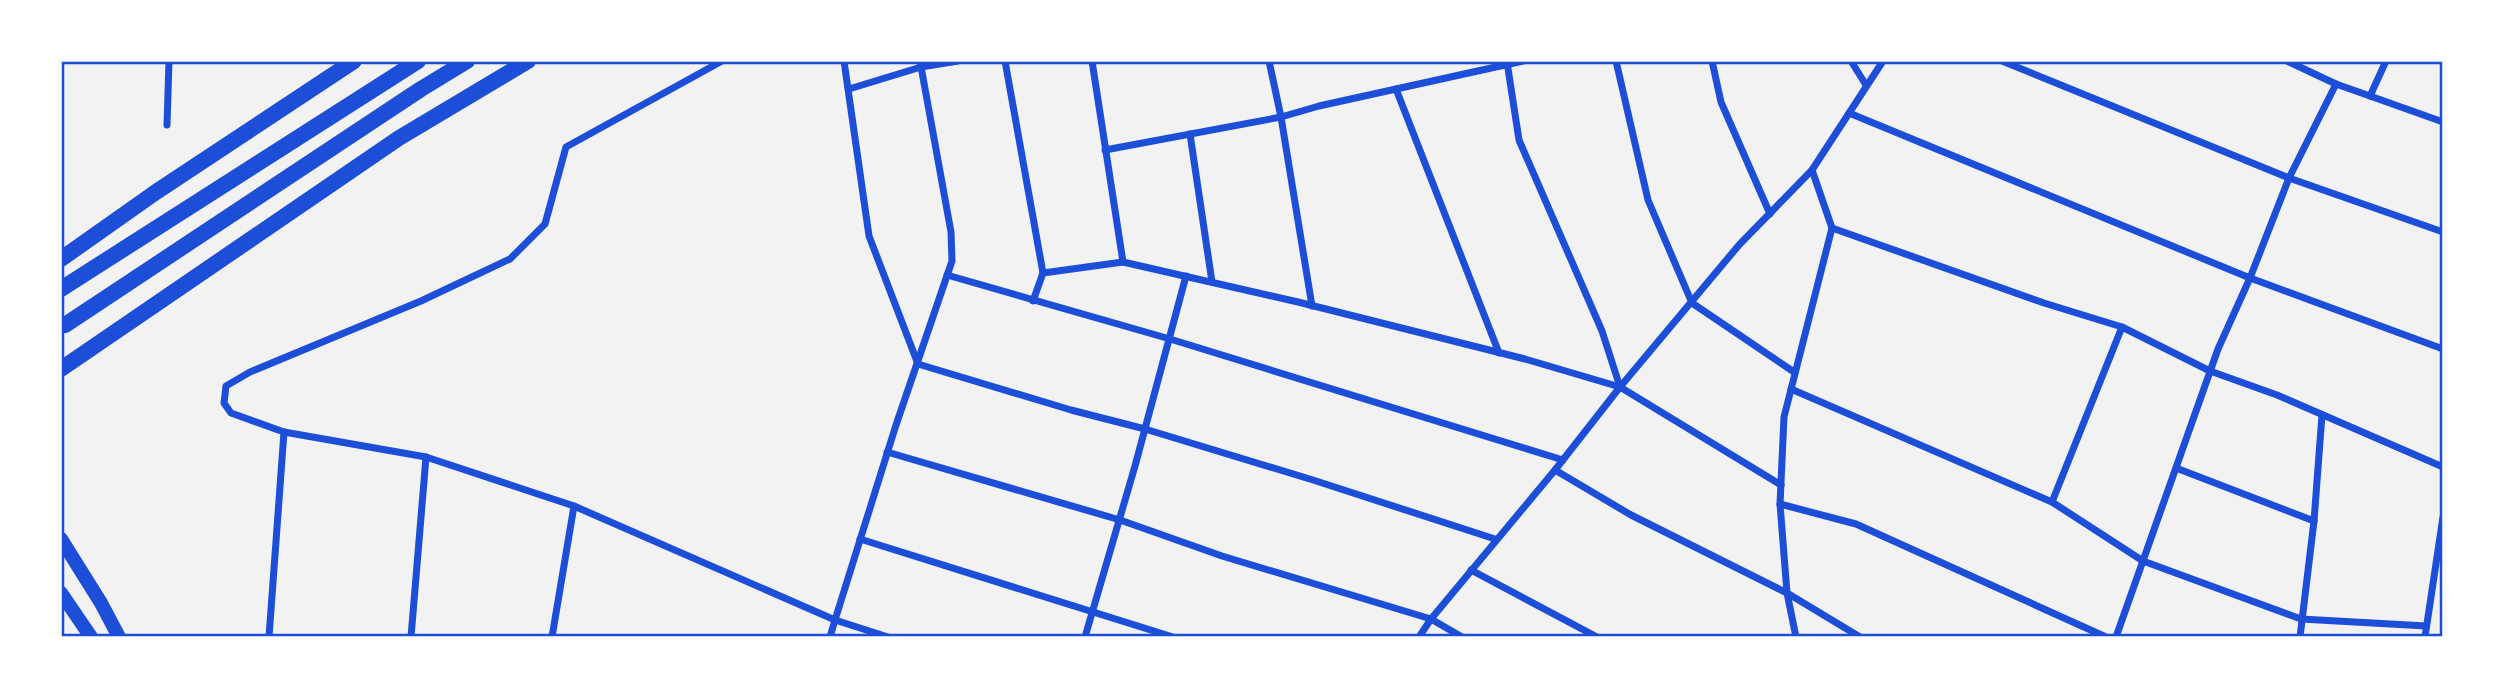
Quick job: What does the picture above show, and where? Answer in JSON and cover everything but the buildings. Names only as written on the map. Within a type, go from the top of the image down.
[{"type":"highway","points":[[61,259],[156,192],[354,61]]},
{"type":"highway","points":[[61,289],[418,61]]},
{"type":"highway","points":[[65,325],[467,61]]},
{"type":"highway","points":[[62,369],[399,138],[528,61]]},
{"type":"main road","points":[[61,540],[102,603],[119,637]]},
{"type":"main road","points":[[61,593],[91,637]]},
{"type":"street","points":[[167,125],[169,61]]},
{"type":"street","points":[[722,61],[566,147],[545,224],[510,259],[421,301],[250,372],[226,386],[224,403],[231,413],[284,432],[426,457],[575,506],[835,620],[888,637]]},
{"type":"street","points":[[844,61],[869,236],[918,364]]},
{"type":"street","points":[[849,89],[921,64],[958,61]]},
{"type":"street","points":[[1005,61],[1042,273],[1033,300]]},
{"type":"street","points":[[1092,61],[1123,262]]},
{"type":"street","points":[[1269,61],[1281,117],[1312,306]]},
{"type":"street","points":[[1105,150],[1281,117],[1523,61]]},
{"type":"street","points":[[1616,61],[1648,200],[1692,303],[1794,372]]},
{"type":"street","points":[[1712,61],[1721,102],[1770,214]]},
{"type":"street","points":[[1851,61],[1866,85]]},
{"type":"street","points":[[1419,637],[1620,387],[1739,246],[1812,170],[1883,61]]},
{"type":"street","points":[[2002,61],[2289,178],[2443,232]]},
{"type":"street","points":[[2287,61],[2336,84],[2443,122]]},
{"type":"street","points":[[2370,96],[2386,61]]},
{"type":"street","points":[[1507,63],[1519,140],[1602,331],[1620,387]]},
{"type":"street","points":[[830,637],[887,452],[952,261],[951,232],[921,64]]},
{"type":"street","points":[[2116,637],[2210,371],[2289,178],[2336,84]]},
{"type":"street","points":[[1396,89],[1499,353]]},
{"type":"street","points":[[1849,113],[2250,278],[2443,349]]},
{"type":"street","points":[[1190,134],[1213,282]]},
{"type":"street","points":[[1797,637],[1787,593],[1780,504],[1784,417],[1832,228],[1812,170]]},
{"type":"street","points":[[1832,228],[2044,303],[2122,327],[2210,371],[2277,395],[2443,467]]},
{"type":"street","points":[[1042,273],[1123,262],[1499,353],[1620,387],[1781,485]]},
{"type":"street","points":[[947,275],[1170,338],[1563,460]]},
{"type":"street","points":[[1084,637],[1120,520],[1186,276]]},
{"type":"street","points":[[2052,502],[2122,327]]},
{"type":"street","points":[[918,364],[1313,480],[1495,540]]},
{"type":"street","points":[[1791,389],[2052,502],[2143,561],[2301,619],[2426,626]]},
{"type":"street","points":[[2300,637],[2314,522],[2322,415]]},
{"type":"street","points":[[269,637],[284,432]]},
{"type":"street","points":[[887,452],[1120,520],[1222,556],[1431,619],[1462,637]]},
{"type":"street","points":[[411,637],[426,457]]},
{"type":"street","points":[[2176,468],[2314,522]]},
{"type":"street","points":[[1555,470],[1631,515],[1787,593],[1860,637]]},
{"type":"street","points":[[1780,504],[1856,524],[2106,637]]},
{"type":"street","points":[[552,637],[575,506]]},
{"type":"street","points":[[2425,637],[2443,517]]},
{"type":"street","points":[[860,539],[1173,637]]},
{"type":"street","points":[[1471,570],[1597,637]]}]
